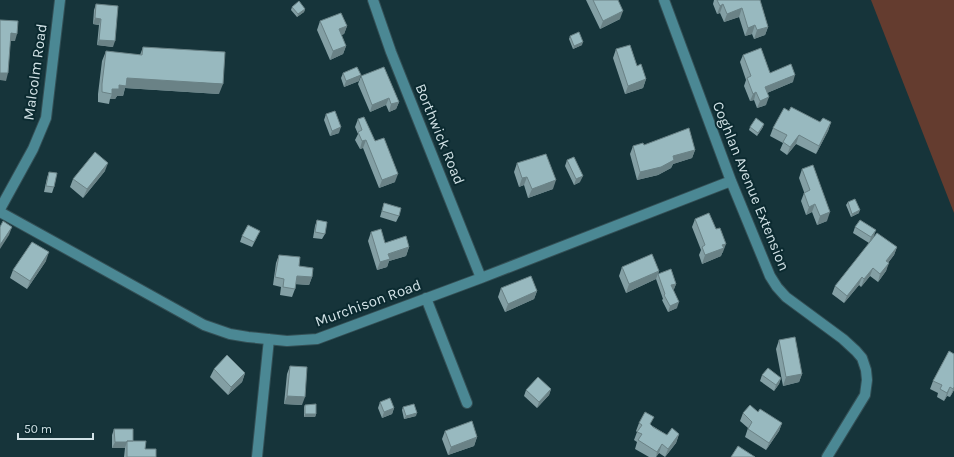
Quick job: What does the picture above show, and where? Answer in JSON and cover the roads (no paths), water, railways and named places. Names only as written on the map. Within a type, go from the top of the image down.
[{"type":"street","name":"Malcolm Road","points":[[0,210],[33,149],[46,118],[60,0]]},
{"type":"street","name":"Borthwick Road","points":[[373,0],[481,278]]},
{"type":"street","name":"Coghlan Avenue Extension","points":[[664,0],[731,181],[770,276],[786,297],[856,350],[862,358],[866,370],[867,380],[865,395],[827,457]]},
{"type":"street","name":"Murchison Road","points":[[0,210],[204,325],[230,334],[288,341],[317,339],[481,278],[731,181]]},
{"type":"street","points":[[426,298],[467,403]]},
{"type":"street","points":[[257,457],[269,339]]}]
